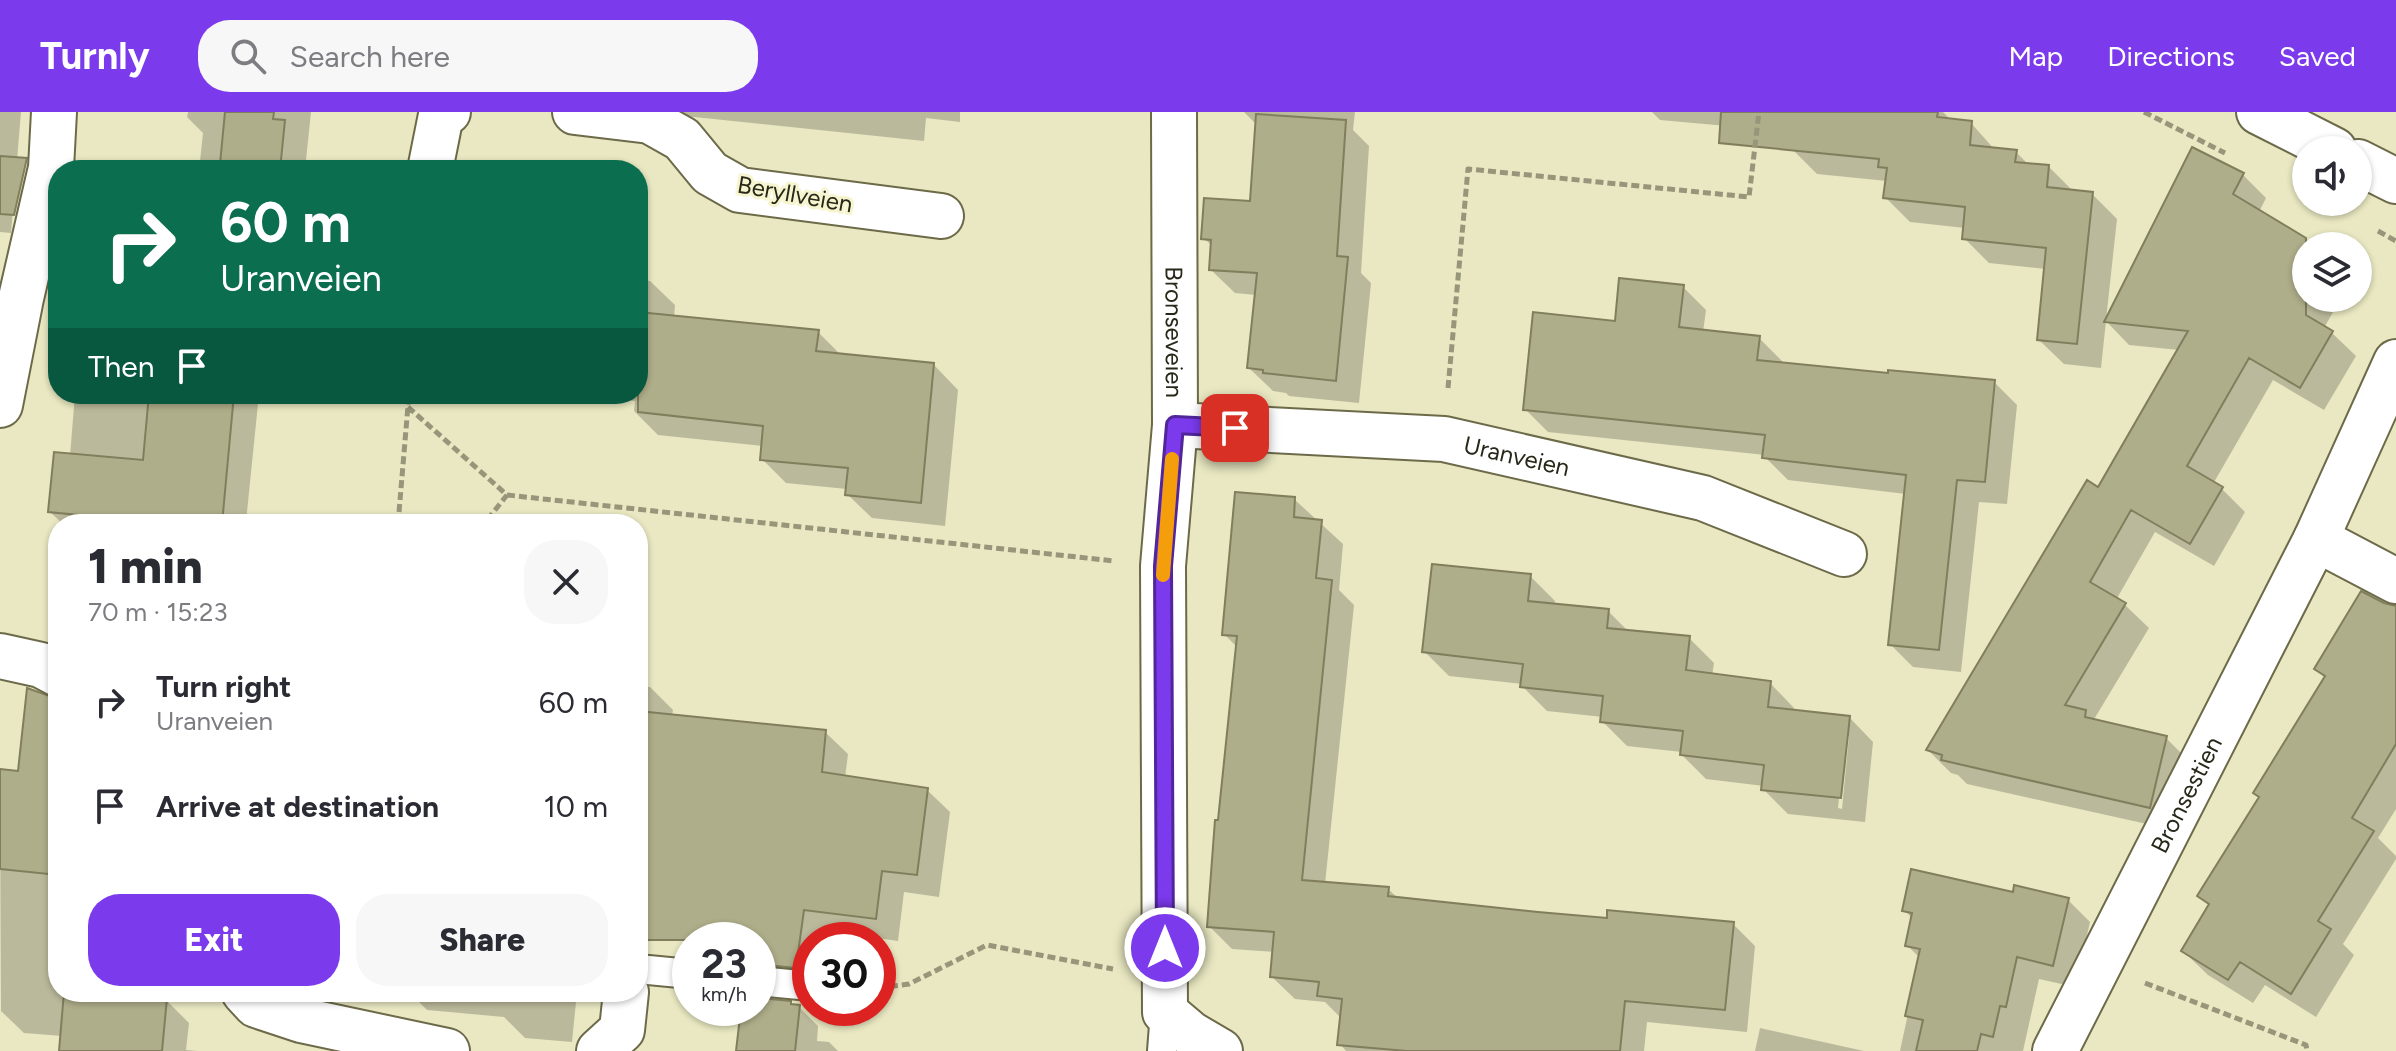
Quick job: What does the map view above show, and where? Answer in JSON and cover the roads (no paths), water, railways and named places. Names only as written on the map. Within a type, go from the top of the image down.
[{"type":"street","points":[[54,112],[60,160]]},
{"type":"street","points":[[432,160],[441,115],[448,112]]},
{"type":"street","name":"Beryllveien","points":[[575,112],[650,121],[682,139],[710,173],[740,190],[941,216]]},
{"type":"street","name":"Bronseveien","points":[[1164,1014],[1163,566],[1175,425],[1174,112]]},
{"type":"street","points":[[2259,112],[2306,136]]},
{"type":"street","points":[[2372,169],[2396,181]]},
{"type":"street","points":[[0,405],[21,298],[48,211]]},
{"type":"street","name":"Bronsestien","points":[[2055,1051],[2316,539],[2396,362]]},
{"type":"street","name":"Uranveien","points":[[1175,425],[1444,439],[1703,498],[1844,554]]},
{"type":"street","points":[[2316,539],[2396,581]]},
{"type":"street","points":[[0,656],[48,669]]},
{"type":"street","points":[[253,1002],[301,1020],[447,1051]]},
{"type":"street","points":[[599,1051],[622,1030],[625,1002]]},
{"type":"street","points":[[1164,1014],[1220,1051]]},
{"type":"lane","points":[[648,970],[672,972]]}]
